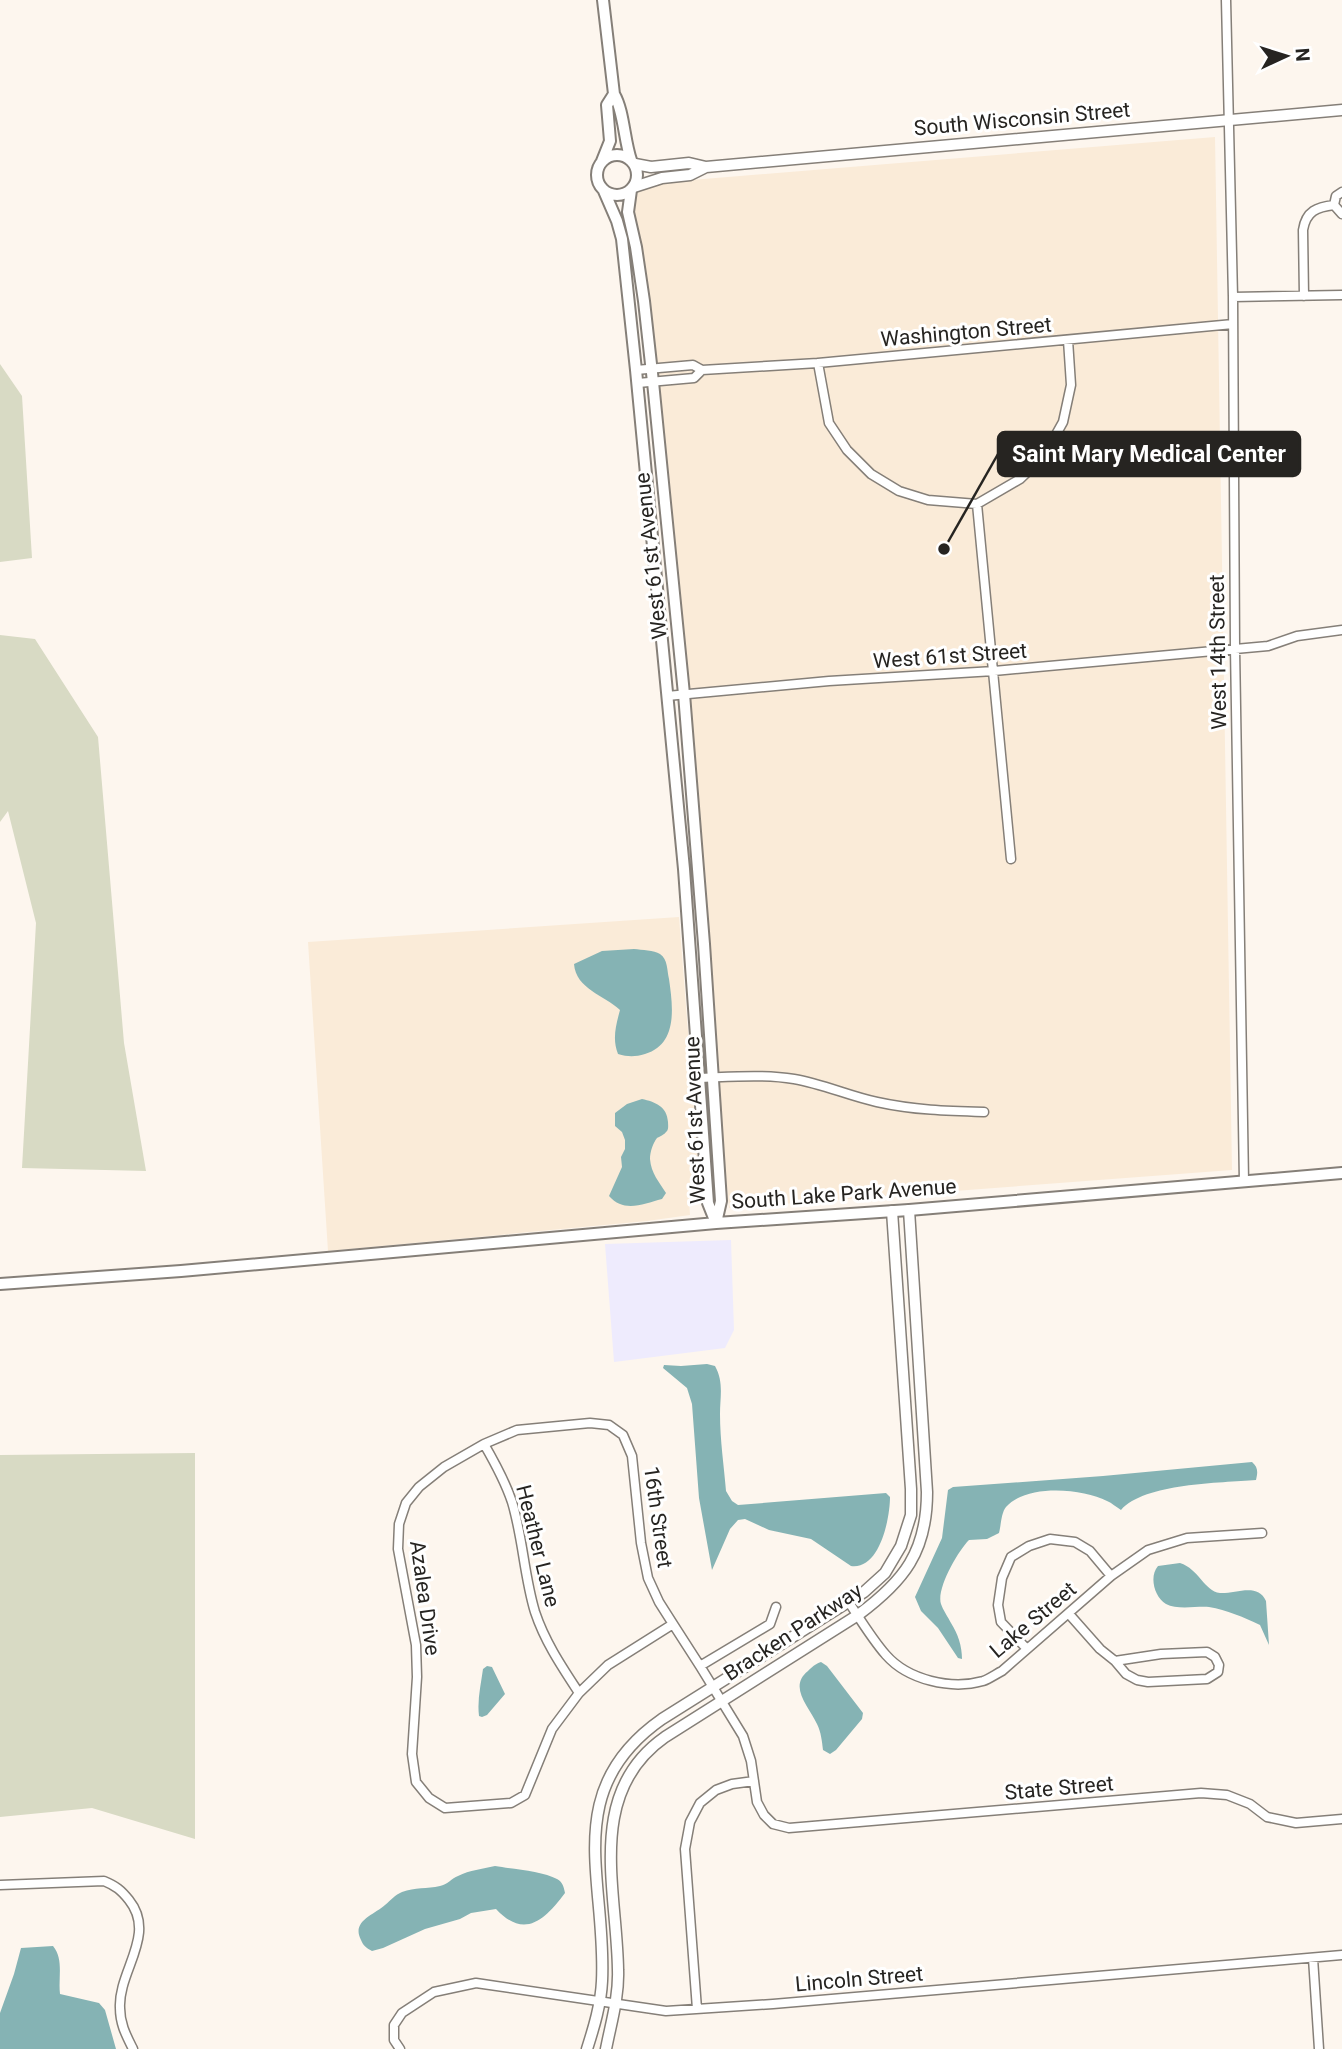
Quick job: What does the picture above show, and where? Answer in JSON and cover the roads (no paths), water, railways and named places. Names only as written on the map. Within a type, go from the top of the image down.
[{"type":"main road","points":[[603,0],[614,94],[620,103],[624,135],[638,175],[633,188],[617,196],[604,191],[597,180],[598,167],[610,141],[607,105],[614,94]]},
{"type":"main road","points":[[602,161],[614,155],[621,155],[633,162]]},
{"type":"main road","name":"West 61st Avenue","points":[[633,188],[628,212],[638,260],[652,369],[684,694],[714,1077],[721,1201],[716,1223]]},
{"type":"main road","name":"West 61st Avenue","points":[[604,191],[622,239],[638,383],[684,869],[708,1203],[716,1223]]},
{"type":"main road","name":"South Lake Park Avenue","points":[[0,1284],[1342,1172]]},
{"type":"street","name":"West 14th Street","points":[[1226,0],[1233,297],[1235,648],[1244,1182]]},
{"type":"street","name":"South Wisconsin Street","points":[[633,162],[651,167],[689,163],[706,167],[1342,110]]},
{"type":"street","name":"South Wisconsin Street","points":[[633,188],[662,178],[690,174],[706,167]]},
{"type":"street","points":[[1334,205],[1336,196],[1342,192]]},
{"type":"street","points":[[1304,296],[1304,220],[1317,208],[1334,205]]},
{"type":"street","points":[[1334,205],[1342,214]]},
{"type":"street","points":[[1233,297],[1342,295]]},
{"type":"street","name":"Washington Street","points":[[636,370],[693,365],[702,370],[818,363],[1233,324]]},
{"type":"street","points":[[818,363],[829,424],[847,450],[871,474],[899,491],[928,500],[977,504],[1020,479],[1044,456],[1063,422],[1071,385],[1068,340]]},
{"type":"street","name":"Washington Street","points":[[638,383],[694,378],[702,370]]},
{"type":"street","points":[[977,504],[1011,859]]},
{"type":"street","name":"West 61st Street","points":[[667,696],[829,681],[994,671],[1268,646],[1297,636],[1342,630]]},
{"type":"street","points":[[698,1078],[730,1076],[792,1079],[914,1109],[984,1112]]},
{"type":"street","name":"Bracken Parkway","points":[[606,2049],[618,1970],[610,1840],[619,1797],[631,1773],[650,1748],[664,1737],[858,1615],[886,1594],[903,1575],[916,1553],[924,1527],[927,1492],[909,1210]]},
{"type":"street","name":"Bracken Parkway","points":[[587,2049],[600,2001],[602,1964],[594,1844],[596,1822],[601,1800],[614,1770],[635,1741],[662,1718],[864,1592],[886,1573],[901,1546],[911,1516],[911,1489],[892,1211]]},
{"type":"street","points":[[902,1354],[918,1353]]},
{"type":"street","name":"16th Street","points":[[484,1444],[517,1430],[590,1423],[608,1425],[623,1435],[632,1456],[640,1543],[648,1578],[659,1602],[746,1742],[757,1802],[764,1815],[774,1824]]},
{"type":"street","name":"Azalea Drive","points":[[484,1444],[444,1467],[419,1487],[406,1503],[398,1524],[398,1549],[416,1645],[417,1677],[412,1754],[416,1782],[429,1798],[445,1808],[511,1804],[525,1795],[552,1729],[579,1693]]},
{"type":"street","name":"Heather Lane","points":[[484,1444],[503,1478],[513,1504],[527,1582],[536,1615],[551,1649],[579,1693]]},
{"type":"street","name":"Lake Street","points":[[848,1601],[887,1656],[908,1673],[931,1682],[956,1684],[983,1681],[1002,1671],[1111,1576],[1148,1550],[1187,1538],[1262,1533]]},
{"type":"street","points":[[1027,1649],[1001,1622],[998,1605],[1002,1578],[1011,1557],[1029,1546],[1050,1539],[1075,1542],[1090,1551],[1111,1576]]},
{"type":"street","points":[[700,1666],[770,1624],[776,1607]]},
{"type":"street","points":[[1069,1614],[1100,1649],[1136,1680],[1148,1682],[1207,1679],[1218,1672],[1219,1665],[1215,1657],[1207,1652],[1161,1654],[1115,1661]]},
{"type":"street","points":[[579,1693],[608,1665],[673,1624]]},
{"type":"street","points":[[697,2009],[685,1849],[690,1822],[700,1802],[716,1790],[732,1784],[754,1781]]},
{"type":"street","name":"State Street","points":[[774,1824],[789,1828],[1201,1793],[1227,1795],[1250,1804],[1267,1817],[1296,1823],[1342,1819]]},
{"type":"street","points":[[0,1885],[104,1881],[118,1886],[132,1904],[140,1921],[140,1937],[122,1986],[119,2007],[122,2027],[133,2049]]},
{"type":"street","name":"Lincoln Street","points":[[400,2049],[394,2040],[394,2025],[402,2012],[434,1992],[476,1983],[666,2011],[1342,1955]]},
{"type":"street","points":[[1313,1958],[1319,2049]]},
{"type":"water","points":[[634,949],[655,952],[664,959],[672,1012],[668,1033],[663,1042],[645,1054],[632,1056],[618,1054],[616,1048],[615,1032],[620,1010],[585,986],[576,973],[574,964],[602,951]]},
{"type":"water","points":[[642,1099],[660,1106],[667,1117],[668,1130],[657,1138],[650,1159],[654,1173],[666,1193],[662,1199],[627,1206],[609,1196],[622,1167],[621,1157],[625,1149],[622,1132],[615,1126],[615,1113],[627,1104]]},
{"type":"water","points":[[664,1365],[715,1366],[720,1378],[726,1491],[732,1501],[738,1505],[886,1493],[890,1497],[885,1529],[869,1560],[861,1565],[851,1566],[811,1539],[769,1530],[745,1519],[738,1520],[730,1529],[712,1570],[699,1498],[692,1404],[687,1388],[663,1368]]},
{"type":"water","points":[[1252,1462],[1257,1470],[1256,1480],[1165,1489],[1132,1501],[1121,1510],[1096,1497],[1069,1491],[1040,1492],[1015,1500],[1004,1510],[999,1533],[987,1539],[969,1540],[954,1561],[942,1589],[941,1604],[958,1636],[962,1659],[958,1658],[938,1628],[921,1611],[915,1597],[942,1538],[948,1490],[953,1487]]},
{"type":"water","points":[[1180,1563],[1192,1570],[1214,1591],[1226,1593],[1252,1590],[1262,1595],[1266,1601],[1269,1645],[1260,1625],[1241,1617],[1209,1607],[1176,1607],[1162,1601],[1154,1586],[1155,1570],[1158,1566]]},
{"type":"water","points":[[821,1662],[863,1713],[862,1719],[830,1754],[823,1750],[818,1727],[800,1690],[802,1677]]},
{"type":"water","points":[[492,1667],[505,1694],[487,1715],[482,1717],[479,1716],[479,1698],[483,1669]]},
{"type":"water","points":[[495,1866],[551,1876],[561,1882],[565,1893],[549,1912],[533,1923],[516,1923],[496,1909],[471,1913],[425,1929],[383,1948],[372,1951],[366,1948],[359,1933],[361,1923],[400,1893],[443,1885],[463,1874]]},
{"type":"water","points":[[53,1946],[60,1963],[60,1994],[99,2003],[105,2010],[116,2049],[0,2049],[0,2013],[21,1948]]},
{"type":"place","name":"Saint Mary Medical Center","points":[[944,549]]}]
